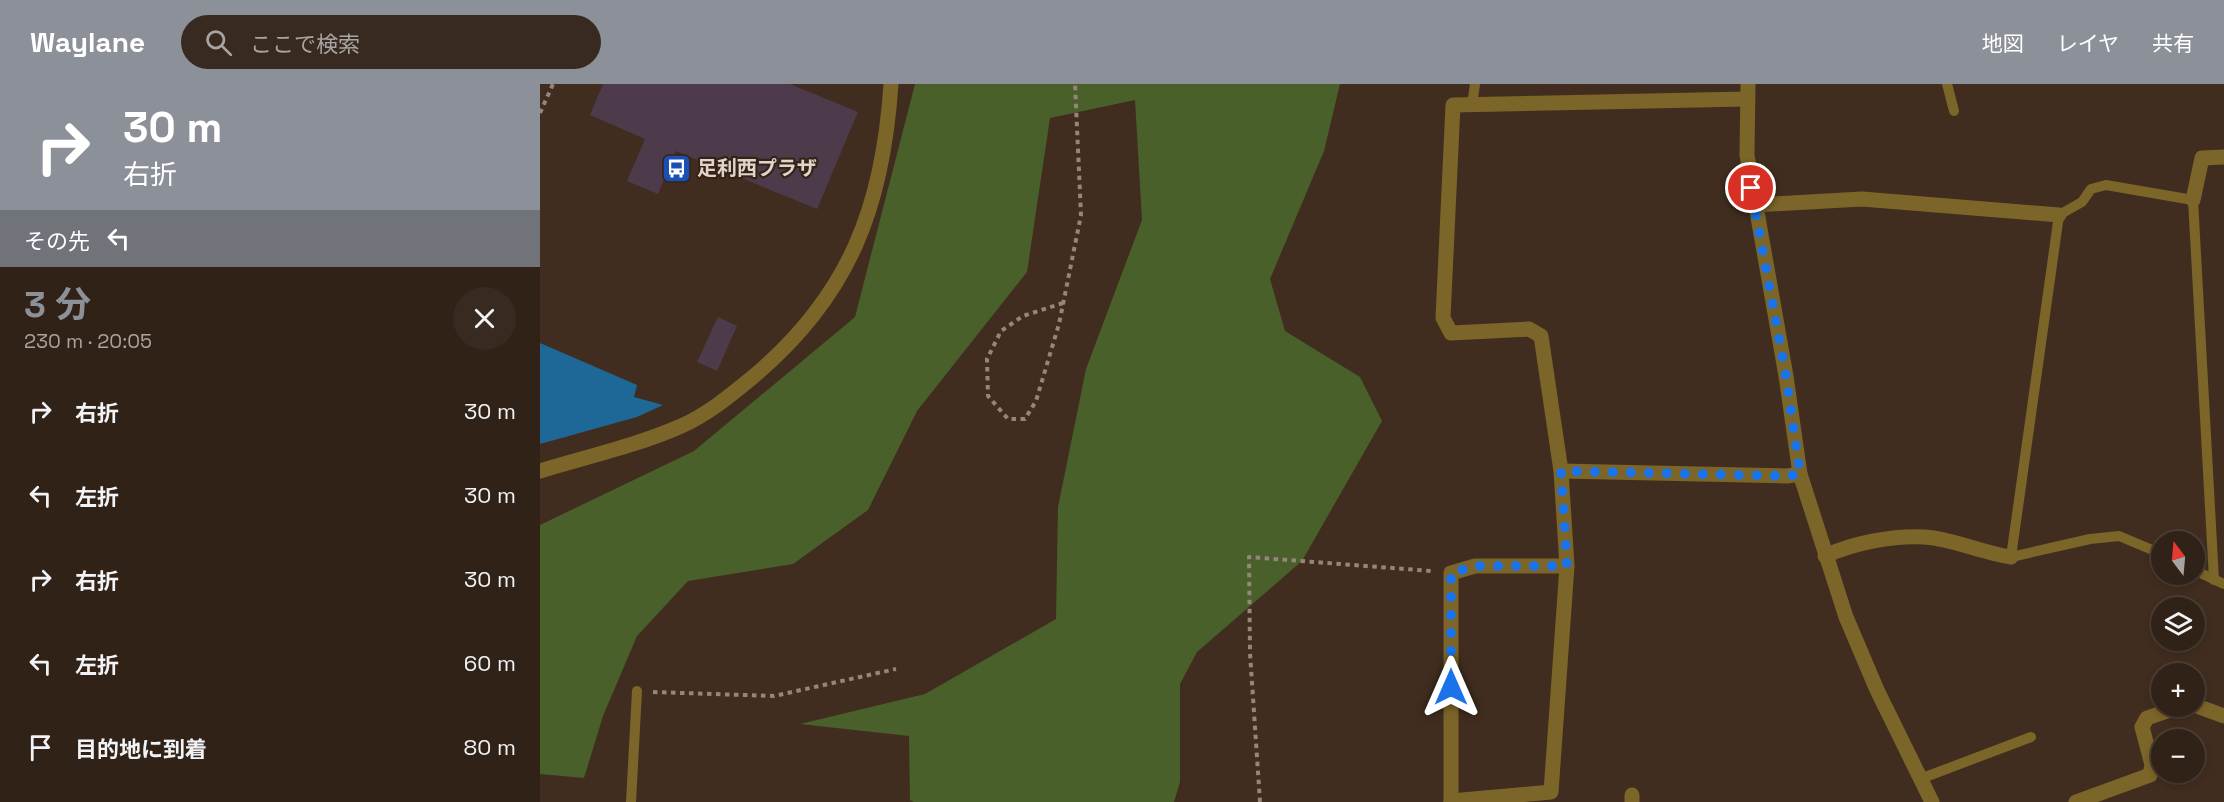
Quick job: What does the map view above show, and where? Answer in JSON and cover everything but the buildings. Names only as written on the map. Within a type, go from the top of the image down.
[{"type":"street","points":[[540,471],[681,426],[729,397],[765,367],[802,329],[853,256],[865,227],[877,186],[886,141],[891,84]]},
{"type":"street","points":[[1567,566],[1475,566],[1451,573],[1451,801],[1551,792],[1567,566],[1561,471],[1541,336],[1529,329],[1451,333],[1443,318],[1453,105],[1748,92],[1747,154],[1754,205],[1779,332],[1800,474],[1825,556],[1876,690],[1931,802]]},
{"type":"street","points":[[2193,200],[2202,158],[2224,157]]},
{"type":"street","points":[[1754,205],[1862,199],[2059,214]]},
{"type":"street","points":[[1561,471],[1787,476],[1800,474]]},
{"type":"street","points":[[1825,556],[1838,550],[1878,542],[1926,537],[2011,557]]},
{"type":"street","points":[[2205,709],[2224,716]]},
{"type":"street","points":[[2076,802],[2150,775],[2152,765],[2142,727],[2147,718],[2151,717]]},
{"type":"lane","points":[[1472,105],[1475,84]]},
{"type":"lane","points":[[1947,84],[1954,111]]},
{"type":"lane","points":[[2151,550],[2119,537],[2090,538],[2011,557],[2059,214],[2082,202],[2091,189],[2106,185],[2193,200],[2219,582],[2205,575]]},
{"type":"lane","points":[[631,802],[637,691]]},
{"type":"lane","points":[[1920,779],[2031,737]]},
{"type":"path","points":[[540,113],[553,84]]},
{"type":"path","points":[[1064,303],[1023,315],[1001,331],[987,359],[988,396],[1008,419],[1025,419],[1036,401],[1064,303],[1081,216],[1075,84]]},
{"type":"path","points":[[1260,802],[1250,653],[1249,557],[1451,573]]},
{"type":"path","points":[[637,691],[774,696],[896,669]]},
{"type":"green space","points":[[915,84],[1340,84],[1324,151],[1270,279],[1285,331],[1360,377],[1382,421],[1302,561],[1197,652],[1180,684],[1180,782],[1174,802],[914,802],[910,800],[909,736],[800,724],[925,694],[1056,619],[1058,507],[1086,369],[1142,220],[1135,100],[1050,118],[1027,272],[917,411],[868,510],[793,564],[688,581],[637,636],[603,716],[584,778],[540,774],[540,525],[694,451],[855,317]]},
{"type":"water","points":[[540,343],[637,385],[634,397],[663,405],[637,417],[540,444]]},
{"type":"place","name":"足利西プラザ","points":[[676,168]]},
{"type":"route","points":[[1451,687],[1451,573],[1475,566],[1567,566],[1561,471],[1787,476],[1800,474],[1773,300],[1751,188]]}]
